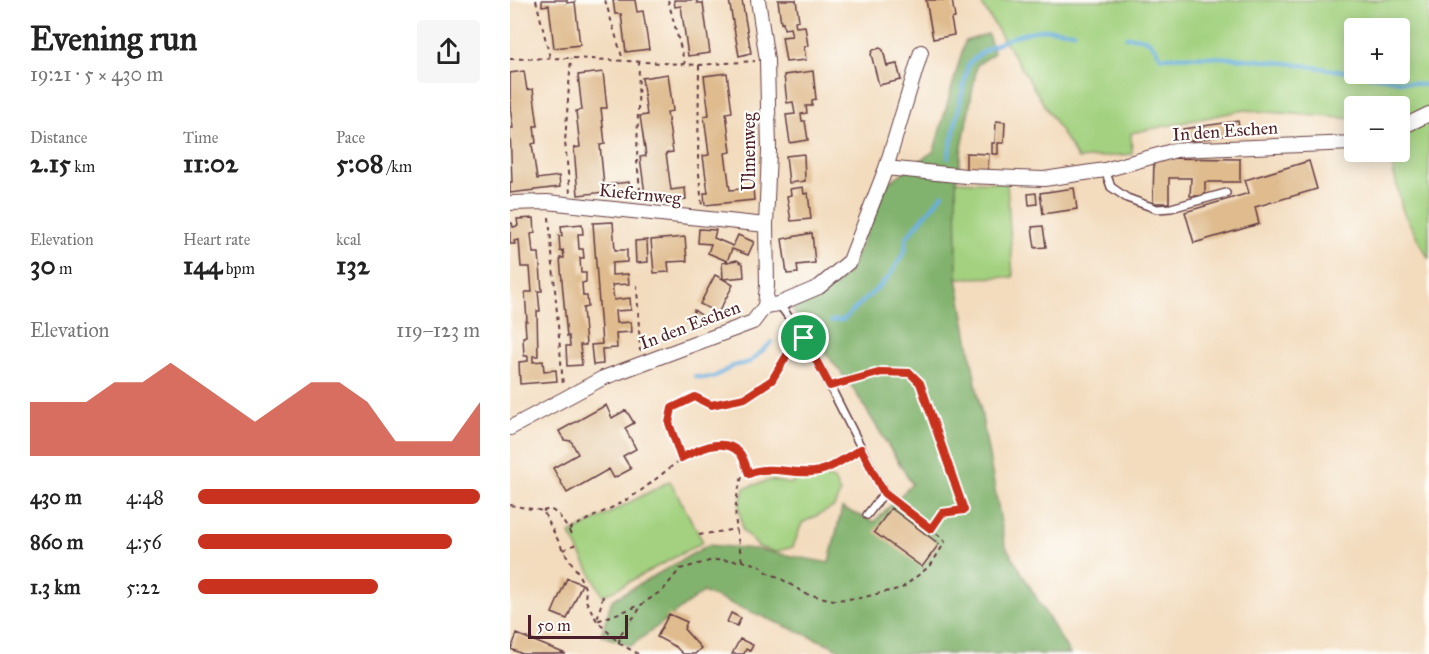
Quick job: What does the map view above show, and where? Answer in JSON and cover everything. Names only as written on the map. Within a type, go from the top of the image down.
[{"type":"street","name":"Ulmenweg","points":[[758,0],[766,60],[769,151],[766,225],[767,285],[772,305]]},
{"type":"street","name":"In den Eschen","points":[[510,428],[603,378],[753,322],[772,305],[819,287],[850,261],[886,168],[921,52]]},
{"type":"street","points":[[1410,123],[1429,114]]},
{"type":"street","name":"In den Eschen","points":[[886,168],[966,176],[1044,179],[1106,170],[1176,150],[1344,143]]},
{"type":"street","name":"Kiefernweg","points":[[510,203],[547,202],[766,225]]},
{"type":"lane","points":[[1106,170],[1111,187],[1128,198],[1157,209],[1171,208],[1226,193]]},
{"type":"lane","points":[[772,305],[804,338],[884,493],[867,515]]},
{"type":"path","points":[[536,0],[550,58]]},
{"type":"path","points":[[605,0],[623,60]]},
{"type":"path","points":[[668,0],[685,64]]},
{"type":"path","points":[[510,58],[571,58],[699,65],[766,60]]},
{"type":"path","points":[[571,58],[565,142],[571,205]]},
{"type":"path","points":[[639,61],[637,161],[642,211]]},
{"type":"path","points":[[699,65],[698,163],[704,219]]},
{"type":"path","points":[[547,202],[564,398]]},
{"type":"path","points":[[637,285],[640,363]]},
{"type":"path","points":[[681,458],[669,423],[672,408],[695,397],[711,405],[745,398],[772,380],[787,355],[804,338]]},
{"type":"path","points":[[830,386],[882,372],[910,373],[920,383],[964,510],[942,513],[931,529]]},
{"type":"path","points":[[569,529],[642,490],[681,458],[706,447],[727,445],[740,453],[749,474]]},
{"type":"path","points":[[742,561],[736,529],[735,499],[742,477],[757,469],[800,474],[820,471],[861,449]]},
{"type":"path","points":[[597,621],[641,605],[664,589],[680,569],[713,560],[742,561],[759,566],[806,594],[834,600],[860,598],[902,588],[931,565],[945,542],[884,493]]},
{"type":"path","points":[[510,505],[543,511],[550,509],[559,514],[572,534]]},
{"type":"path","points":[[543,511],[586,590],[585,599],[597,621],[619,643],[638,654]]},
{"type":"path","points":[[699,535],[736,529]]},
{"type":"path","points":[[564,550],[576,544]]},
{"type":"path","points":[[597,621],[603,596]]},
{"type":"path","points":[[619,643],[625,627],[637,616],[641,605]]},
{"type":"green space","points":[[979,0],[1429,0],[1429,259],[1403,212],[1391,162],[1410,162],[1410,96],[1344,96],[1344,118],[1244,110],[1131,133],[1132,154],[1078,159]]},
{"type":"green space","points":[[988,34],[994,53],[977,65],[956,181],[957,278],[1005,545],[1070,654],[846,654],[831,645],[703,592],[631,646],[601,635],[612,600],[708,545],[754,549],[829,563],[842,508],[874,522],[912,484],[853,388],[792,310],[848,274],[888,183],[934,151],[965,41]]},
{"type":"green space","points":[[956,181],[1007,183],[1013,277],[957,278]]},
{"type":"green space","points":[[817,475],[834,480],[840,493],[834,507],[802,523],[793,547],[775,552],[759,547],[743,531],[739,507],[744,488],[771,480],[790,484],[798,478]]},
{"type":"green space","points":[[670,481],[703,542],[603,596],[570,534]]},
{"type":"building","points":[[542,0],[575,2],[580,45],[554,48],[549,5],[542,6]]},
{"type":"building","points":[[613,0],[635,0],[637,12],[643,11],[649,49],[626,52],[621,14],[615,14]]},
{"type":"building","points":[[674,0],[697,0],[697,3],[703,3],[710,53],[688,56],[681,6],[675,7]]},
{"type":"building","points":[[729,0],[742,0],[751,53],[739,56]]},
{"type":"building","points":[[778,0],[796,0],[799,20],[795,21],[796,27],[805,26],[808,46],[804,47],[806,60],[786,62],[782,37],[792,36],[790,28],[784,29],[783,22],[781,23]]},
{"type":"building","points":[[926,0],[952,0],[955,18],[951,19],[954,35],[933,39]]},
{"type":"building","points":[[880,48],[883,50],[887,66],[897,64],[901,80],[879,85],[871,54],[873,50]]},
{"type":"building","points":[[524,71],[527,90],[533,89],[538,126],[534,126],[536,143],[532,144],[537,179],[559,176],[560,187],[510,193],[510,182],[512,182],[510,128],[513,128],[510,73]]},
{"type":"building","points":[[813,71],[816,99],[812,100],[812,106],[806,106],[807,113],[801,114],[802,121],[805,121],[808,140],[790,143],[786,115],[795,114],[793,102],[787,103],[784,75]]},
{"type":"building","points":[[603,72],[607,108],[601,108],[605,144],[600,145],[604,185],[629,182],[630,194],[605,197],[605,192],[578,195],[574,148],[580,147],[576,111],[582,110],[578,75]]},
{"type":"building","points":[[727,73],[732,112],[726,113],[731,152],[725,153],[730,190],[753,188],[754,200],[705,205],[704,193],[708,193],[703,156],[709,155],[704,116],[709,115],[704,76]]},
{"type":"building","points":[[668,74],[673,111],[667,112],[673,152],[666,153],[671,190],[685,188],[686,199],[658,203],[656,192],[645,194],[640,157],[646,156],[640,116],[647,115],[642,78]]},
{"type":"building","points":[[996,121],[1005,122],[1004,143],[998,143],[998,154],[992,154],[992,143],[995,143]]},
{"type":"building","points":[[1238,121],[1240,133],[1185,142],[1183,129]]},
{"type":"building","points":[[966,153],[989,154],[988,172],[966,171]]},
{"type":"building","points":[[804,154],[805,181],[789,183],[786,156]]},
{"type":"building","points":[[1154,158],[1240,159],[1240,182],[1205,182],[1205,196],[1190,196],[1191,178],[1169,178],[1169,203],[1153,203]]},
{"type":"building","points":[[1309,161],[1317,189],[1255,207],[1259,224],[1194,243],[1185,212],[1249,193],[1245,180]]},
{"type":"building","points":[[803,187],[804,194],[808,193],[811,219],[791,221],[787,196],[791,195],[790,189]]},
{"type":"building","points":[[1074,188],[1077,209],[1043,214],[1040,193]]},
{"type":"building","points":[[1036,193],[1037,204],[1029,205],[1028,194]]},
{"type":"building","points":[[534,218],[535,233],[531,234],[533,253],[539,253],[542,291],[538,291],[540,311],[537,311],[538,356],[533,356],[533,362],[543,361],[544,371],[556,370],[557,381],[520,384],[519,362],[528,361],[528,356],[524,356],[523,337],[526,336],[525,321],[527,321],[525,292],[532,292],[530,267],[521,267],[519,240],[514,241],[515,244],[510,244],[510,223],[513,227],[518,226],[517,219]]},
{"type":"building","points":[[613,222],[615,250],[627,250],[627,262],[612,263],[612,275],[628,274],[629,284],[612,285],[614,300],[630,298],[631,310],[615,311],[616,323],[631,322],[632,332],[616,333],[617,348],[602,349],[603,364],[593,365],[591,345],[602,344],[593,223]]},
{"type":"building","points":[[582,224],[583,234],[578,234],[579,249],[583,249],[584,258],[580,258],[581,273],[586,273],[586,282],[582,283],[583,296],[587,296],[588,307],[583,308],[586,345],[580,345],[582,365],[567,366],[566,346],[570,346],[569,336],[567,337],[560,258],[564,258],[563,250],[560,251],[559,236],[562,236],[561,226]]},
{"type":"building","points":[[1043,226],[1046,247],[1035,248],[1032,227]]},
{"type":"building","points":[[699,229],[716,230],[714,238],[733,246],[738,235],[754,242],[748,255],[732,249],[727,261],[708,253],[711,244],[698,243]]},
{"type":"building","points":[[812,233],[815,263],[797,265],[798,273],[787,274],[782,239]]},
{"type":"building","points":[[685,237],[687,261],[668,262],[669,272],[654,273],[651,240]]},
{"type":"building","points":[[647,240],[648,262],[636,263],[635,241]]},
{"type":"building","points":[[737,260],[743,264],[744,277],[723,279],[722,263]]},
{"type":"building","points":[[715,275],[733,285],[718,313],[700,304]]},
{"type":"building","points":[[694,310],[704,317],[702,325],[693,324]]},
{"type":"building","points":[[606,405],[612,418],[626,410],[634,423],[625,428],[636,449],[623,456],[631,469],[614,478],[609,469],[567,493],[553,468],[578,454],[571,441],[564,440],[559,431]]},
{"type":"building","points":[[891,508],[939,544],[922,567],[874,532]]},
{"type":"building","points":[[567,578],[582,584],[567,619],[552,613]]},
{"type":"building","points":[[731,613],[741,618],[737,626],[727,622]]},
{"type":"building","points":[[669,614],[687,622],[684,629],[701,648],[695,654],[683,654],[676,647],[657,637]]},
{"type":"building","points":[[517,634],[566,654],[522,654],[511,649]]},
{"type":"building","points":[[740,639],[753,645],[750,651],[746,649],[744,654],[732,654]]},
{"type":"waterway","points":[[948,158],[968,65],[983,52],[1011,38],[1048,29],[1074,32]]},
{"type":"waterway","points":[[1126,37],[1147,40],[1161,57],[1195,56],[1262,60],[1429,86]]},
{"type":"waterway","points":[[831,321],[843,320],[889,277],[905,251],[906,238],[943,194]]},
{"type":"waterway","points":[[695,376],[714,377],[733,366],[750,362],[772,342]]},
{"type":"route","points":[[804,338],[830,386],[882,372],[910,373],[920,383],[964,510],[942,513],[931,529],[884,493],[861,449],[820,471],[800,474],[757,469],[749,474],[740,453],[727,445],[706,447],[681,458],[669,423],[672,408],[695,397],[711,405],[745,398],[772,380],[787,355],[804,338]]}]
